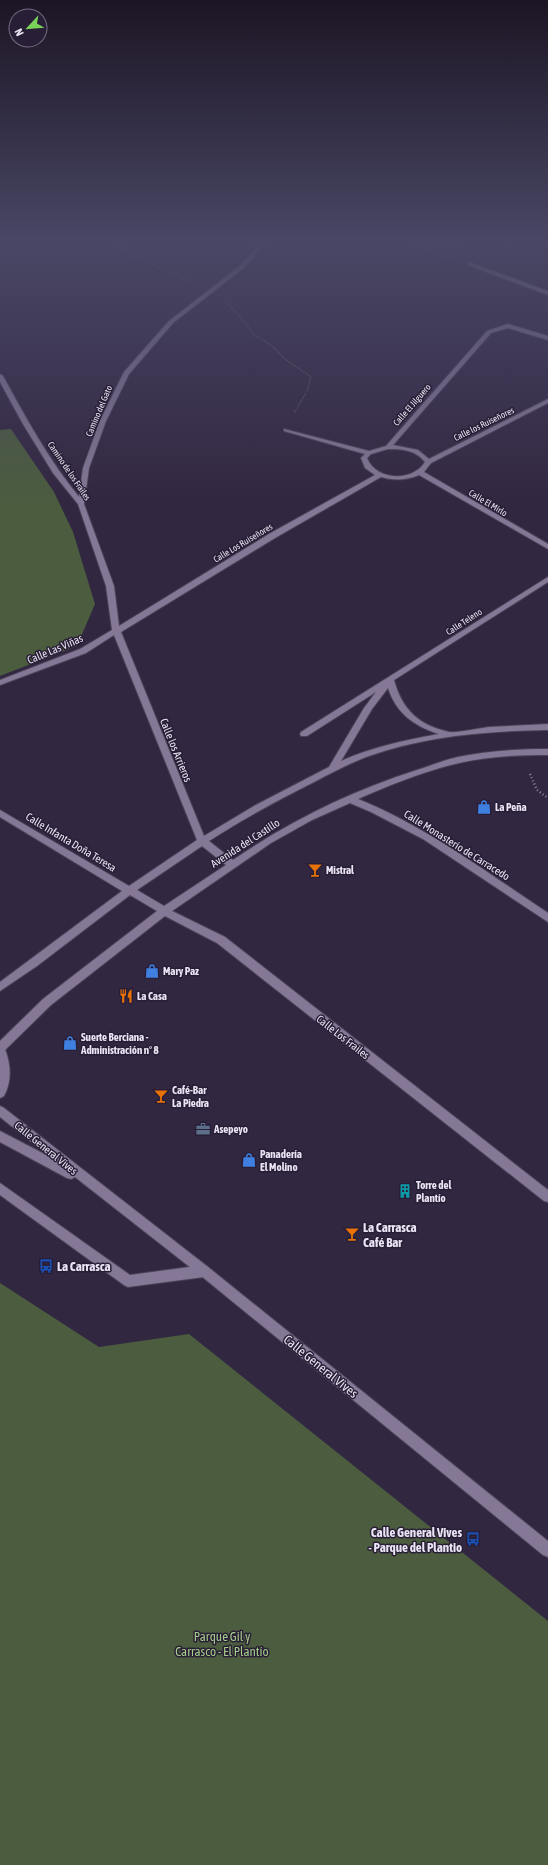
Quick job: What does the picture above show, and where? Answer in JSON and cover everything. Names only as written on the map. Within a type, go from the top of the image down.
[{"type":"street","name":"Camino del Gato","points":[[81,504],[86,468],[103,421],[126,373],[166,328]]},
{"type":"street","name":"Calle El Jilguero","points":[[388,447],[489,332],[502,328]]},
{"type":"street","name":"Calle El Jilguero","points":[[515,328],[548,338]]},
{"type":"street","name":"Camino de los Frailes","points":[[0,376],[26,424],[56,473],[81,504],[110,586],[116,630]]},
{"type":"street","name":"Calle los Ruiseñores","points":[[428,462],[548,401]]},
{"type":"street","points":[[286,430],[369,453]]},
{"type":"street","points":[[388,447],[399,447],[414,450],[425,456],[428,462],[426,468],[420,473],[401,478],[380,475],[370,471],[365,465],[364,458],[369,453],[388,447]]},
{"type":"street","name":"Calle El Mirlo","points":[[420,473],[548,547]]},
{"type":"street","name":"Calle Los Ruiseñores","points":[[116,630],[272,536],[380,475]]},
{"type":"street","name":"Calle Teleno","points":[[304,734],[548,579]]},
{"type":"street","name":"Calle Las Viñas","points":[[0,683],[83,651],[116,630]]},
{"type":"street","name":"Calle los Arrieros","points":[[116,630],[201,840],[233,865]]},
{"type":"street","points":[[390,680],[393,693],[404,712],[426,728],[450,734]]},
{"type":"street","name":"Calle Teleno","points":[[332,769],[368,708],[390,680]]},
{"type":"street","name":"Avenida del Castillo","points":[[0,987],[201,840],[280,795],[332,769],[371,752],[450,734],[548,727]]},
{"type":"street","name":"Avenida del Castillo","points":[[0,1048],[46,1002],[164,911],[268,841],[302,821],[348,799],[408,776],[458,760],[522,752],[548,752]]},
{"type":"street","name":"Calle Monasterio de Carracedo","points":[[348,799],[383,813],[426,837],[548,918]]},
{"type":"street","name":"Calle Infanta Doña Teresa","points":[[0,813],[130,891]]},
{"type":"street","name":"Calle Los Frailes","points":[[130,891],[164,911],[221,940],[548,1197]]},
{"type":"street","points":[[0,1048],[6,1066],[3,1086],[0,1093]]},
{"type":"street","name":"Calle General Vives","points":[[0,1111],[92,1185],[204,1271],[548,1550]]},
{"type":"street","name":"Calle General Vives","points":[[0,1136],[92,1185]]},
{"type":"street","points":[[0,1188],[128,1281],[204,1271]]},
{"type":"path","points":[[249,328],[253,334],[271,345],[285,359],[310,377],[307,391],[298,404],[286,430]]},
{"type":"path","points":[[522,752],[537,790],[548,798]]},
{"type":"green space","points":[[11,429],[54,492],[73,532],[95,604],[77,646],[0,676],[0,430]]},
{"type":"green space","name":"Parque Gil y Carrasco - El Plantío","points":[[0,1283],[99,1347],[189,1334],[548,1621],[548,1865],[0,1865]]},
{"type":"place","name":"La Peña","points":[[484,807]]},
{"type":"place","name":"Mistral","points":[[315,870]]},
{"type":"place","name":"Mary Paz","points":[[152,971]]},
{"type":"place","name":"La Casa","points":[[126,996]]},
{"type":"place","name":"Suerte Berciana - Administración n° 8","points":[[70,1043]]},
{"type":"place","name":"Café-Bar La Piedra","points":[[161,1096]]},
{"type":"place","name":"Asepeyo","points":[[203,1129]]},
{"type":"place","name":"Panadería El Molino","points":[[249,1160]]},
{"type":"place","name":"Torre del Plantío","points":[[405,1191]]},
{"type":"place","name":"La Carrasca Café Bar","points":[[352,1234]]},
{"type":"place","name":"La Carrasca","points":[[46,1266]]},
{"type":"place","name":"Calle General Vives - Parque del Plantio","points":[[473,1539]]}]
